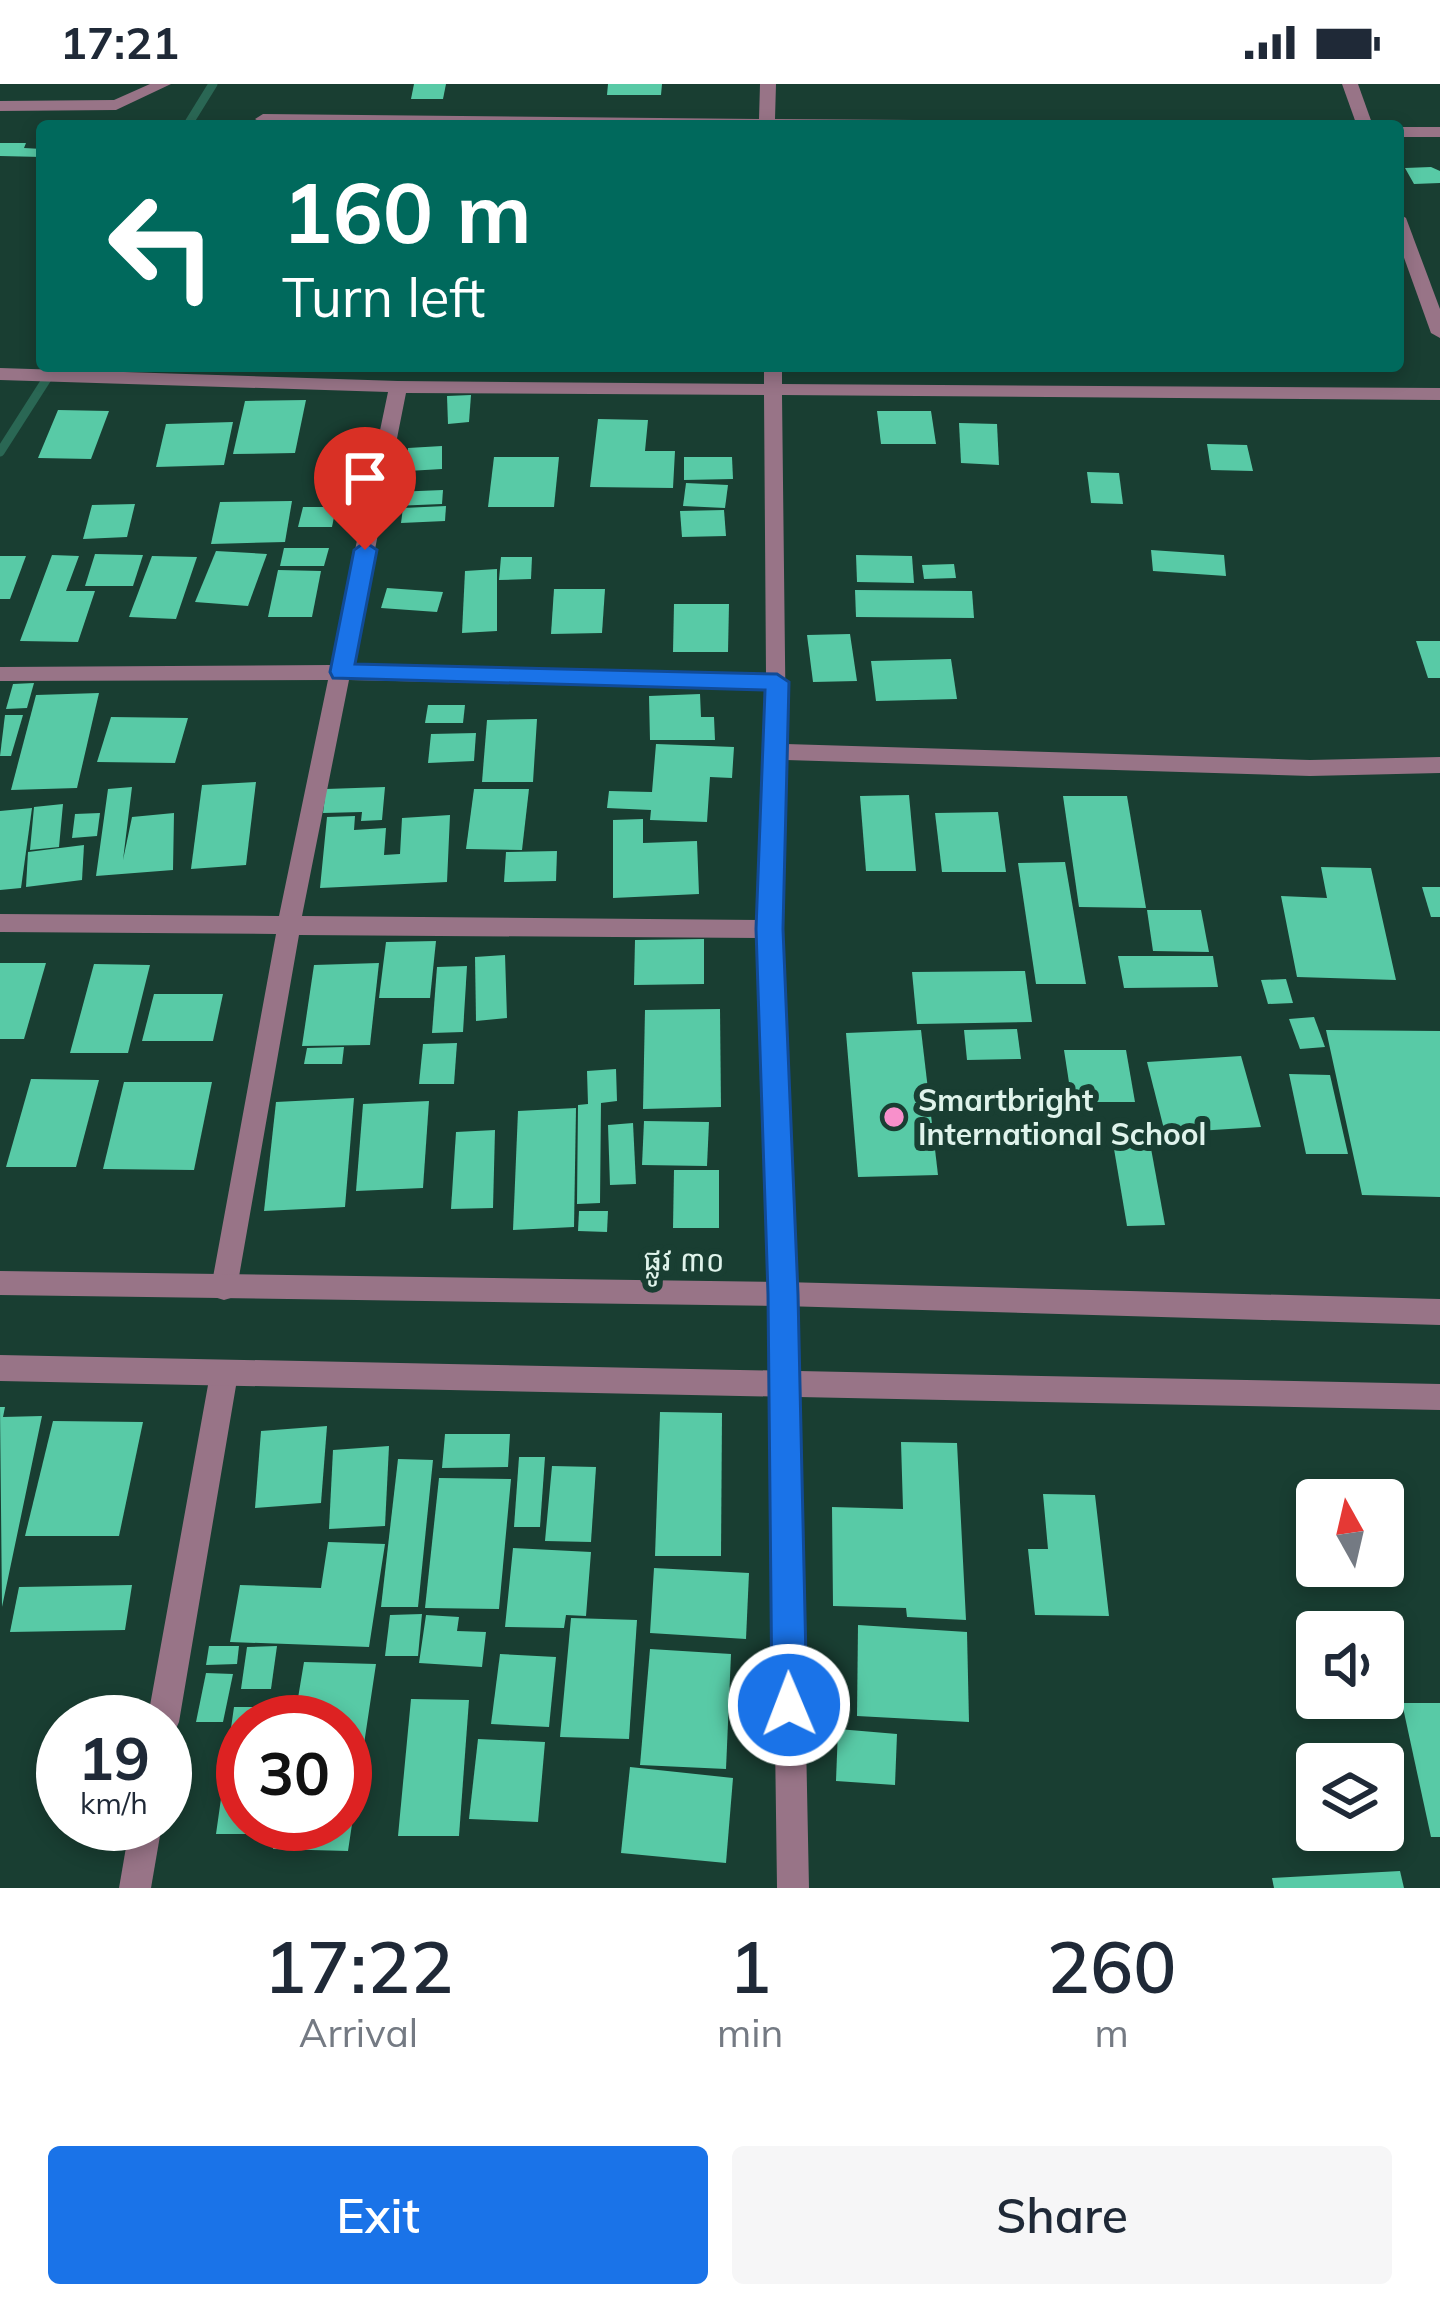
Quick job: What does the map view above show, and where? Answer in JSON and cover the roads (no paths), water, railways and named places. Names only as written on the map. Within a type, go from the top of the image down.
[{"type":"street","points":[[0,106],[116,105],[163,84]]},
{"type":"street","points":[[767,120],[768,84]]},
{"type":"street","points":[[1350,84],[1363,120]]},
{"type":"street","points":[[263,118],[465,120]]},
{"type":"street","points":[[1404,132],[1440,132]]},
{"type":"street","points":[[1404,234],[1440,333]]},
{"type":"street","points":[[0,374],[398,387],[774,377],[1440,394]]},
{"type":"street","points":[[774,377],[777,682],[770,929],[783,1294],[793,1888]]},
{"type":"street","points":[[224,1288],[289,925],[398,387]]},
{"type":"street","points":[[0,674],[341,672],[777,682]]},
{"type":"street","points":[[775,752],[1310,769],[1440,765]]},
{"type":"street","points":[[0,923],[770,929]]},
{"type":"street","name":"ផ្លូវ ៣០","points":[[0,1282],[783,1294],[1440,1312]]},
{"type":"street","points":[[0,1368],[1440,1397]]},
{"type":"street","points":[[169,1695],[224,1374]]},
{"type":"street","points":[[135,1888],[141,1851]]},
{"type":"waterway","points":[[191,120],[213,84]]},
{"type":"waterway","points":[[0,452],[51,372]]},
{"type":"place","name":"Smartbright International School","points":[[894,1117]]}]
